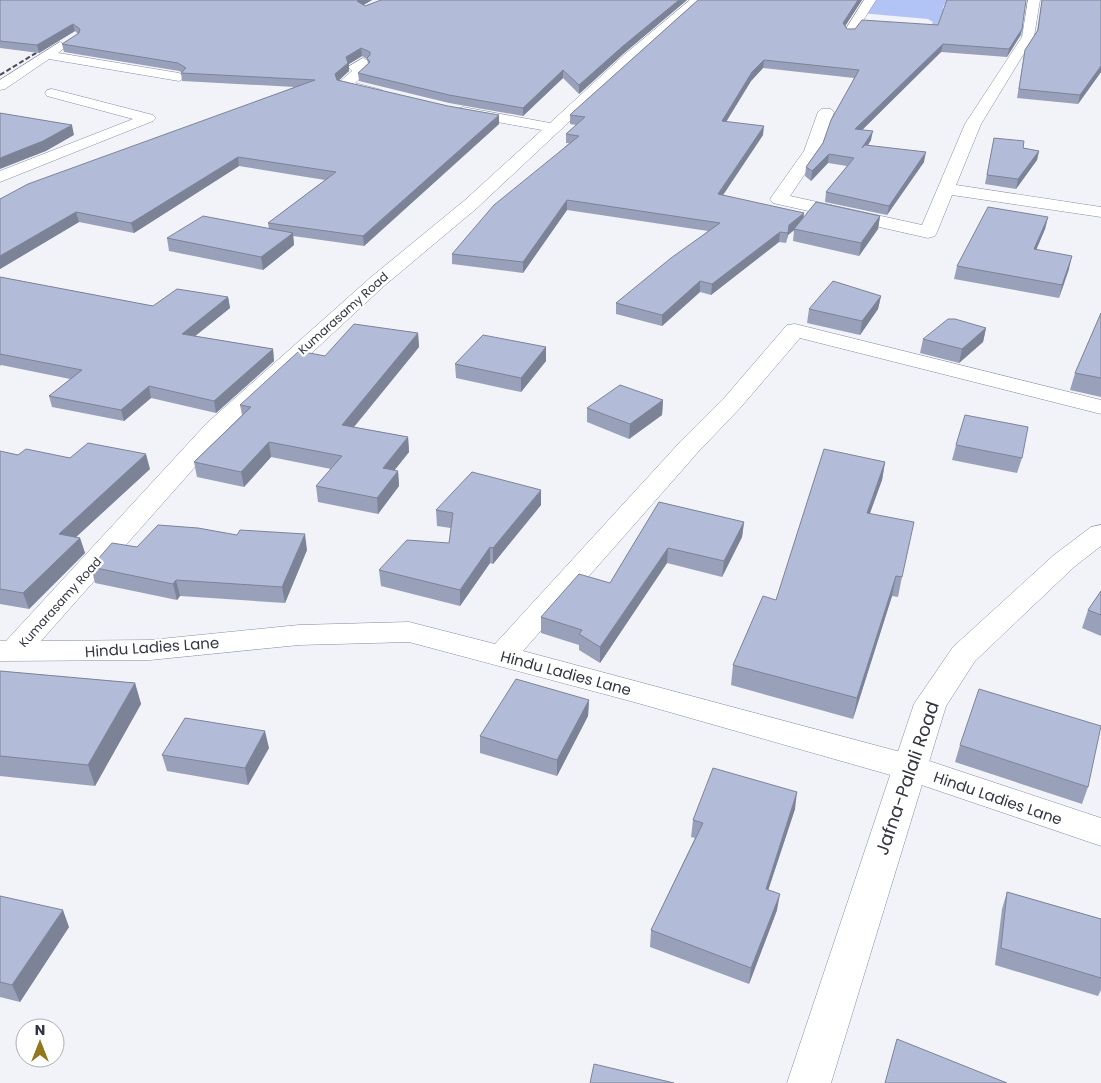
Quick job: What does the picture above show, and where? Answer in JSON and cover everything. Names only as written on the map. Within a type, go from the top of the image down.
[{"type":"street","name":"Kumarasamy Road","points":[[7,652],[216,428],[377,282],[471,204],[629,58],[698,0]]},
{"type":"street","points":[[850,32],[860,13],[870,0]]},
{"type":"street","points":[[826,112],[812,150],[780,200],[928,232],[973,124],[1028,37],[1034,0]]},
{"type":"street","points":[[0,86],[74,37]]},
{"type":"street","points":[[46,55],[179,77]]},
{"type":"street","points":[[363,62],[355,67],[362,70],[344,84],[390,97]]},
{"type":"street","points":[[0,178],[148,118],[52,93]]},
{"type":"street","points":[[451,110],[555,128]]},
{"type":"street","points":[[946,189],[1101,212]]},
{"type":"street","points":[[502,656],[690,446],[733,402],[795,330],[1101,407]]},
{"type":"street","name":"Jafna-Palali Road","points":[[808,1083],[908,767],[930,704],[964,654],[1064,561],[1101,533]]},
{"type":"street","name":"Hindu Ladies Lane","points":[[7,652],[150,650],[299,635],[409,632],[908,767],[1101,832]]},
{"type":"shaded area","points":[[870,0],[948,0],[943,7],[944,13],[975,22],[1030,26],[1028,37],[930,27],[933,22],[928,19],[860,13]]},
{"type":"building","points":[[0,0],[359,0],[357,1],[365,6],[381,0],[679,0],[579,85],[563,70],[523,108],[449,95],[358,73],[370,62],[367,58],[370,52],[361,48],[346,57],[348,63],[335,74],[337,80],[448,106],[499,115],[363,236],[268,223],[336,172],[238,157],[131,223],[76,212],[0,256],[0,199],[28,184],[315,80],[181,73],[186,68],[178,63],[62,44],[79,33],[80,29],[73,24],[37,45],[0,41]]},
{"type":"building","points":[[698,0],[858,0],[843,23],[847,29],[855,29],[862,20],[938,25],[947,0],[1026,0],[1022,29],[1009,49],[943,44],[855,129],[873,131],[862,148],[865,145],[926,152],[889,206],[826,192],[854,158],[829,154],[812,171],[806,167],[823,143],[831,120],[859,70],[764,60],[752,72],[722,121],[764,126],[718,194],[804,213],[789,225],[788,233],[780,232],[712,284],[700,281],[662,315],[616,303],[671,258],[720,223],[567,200],[523,262],[452,254],[494,205],[579,136],[566,134],[585,117],[570,115]]},
{"type":"building","points":[[1042,0],[1101,0],[1101,66],[1080,95],[1019,89],[1025,50],[1038,30]]},
{"type":"building","points":[[0,113],[72,125],[43,141],[0,158]]},
{"type":"building","points":[[994,138],[1024,141],[1023,148],[1039,151],[1018,179],[987,175]]},
{"type":"building","points":[[816,202],[880,216],[861,243],[794,229]]},
{"type":"building","points":[[988,207],[1048,217],[1034,249],[1072,256],[1062,285],[957,266]]},
{"type":"building","points":[[203,216],[293,233],[261,257],[167,238]]},
{"type":"building","points":[[0,277],[153,306],[177,289],[228,297],[182,334],[273,349],[214,401],[149,386],[121,410],[49,396],[82,370],[0,354]]},
{"type":"building","points":[[833,281],[881,296],[862,321],[809,309]]},
{"type":"building","points":[[1101,313],[1101,378],[1075,373]]},
{"type":"building","points":[[948,319],[955,319],[986,328],[962,349],[923,339]]},
{"type":"building","points":[[354,324],[418,333],[342,425],[408,437],[383,468],[398,471],[377,498],[316,486],[342,456],[269,442],[241,472],[194,462],[251,407],[240,405],[299,351],[325,356]]},
{"type":"building","points":[[483,335],[546,347],[521,378],[455,364]]},
{"type":"building","points":[[620,385],[663,400],[630,424],[587,408]]},
{"type":"building","points":[[965,415],[1028,427],[1022,458],[956,445]]},
{"type":"building","points":[[88,443],[146,454],[59,534],[80,538],[23,593],[0,589],[0,451],[18,455],[26,449],[70,458]]},
{"type":"building","points":[[824,449],[885,462],[867,513],[914,522],[902,577],[896,576],[857,698],[733,665],[763,596],[776,600]]},
{"type":"building","points":[[472,472],[541,490],[493,548],[490,547],[460,590],[379,570],[407,540],[449,543],[453,513],[436,510]]},
{"type":"building","points":[[659,502],[744,522],[724,561],[668,548],[600,647],[579,634],[582,630],[541,617],[579,574],[610,583]]},
{"type":"building","points":[[158,525],[198,528],[237,535],[240,530],[305,534],[282,587],[176,580],[173,584],[91,567],[112,543],[137,547]]},
{"type":"building","points":[[1101,591],[1101,615],[1088,610]]},
{"type":"building","points":[[0,671],[135,683],[88,765],[0,756]]},
{"type":"building","points":[[516,679],[589,700],[557,760],[480,736]]},
{"type":"building","points":[[979,689],[1101,726],[1088,787],[960,745]]},
{"type":"building","points":[[185,718],[265,731],[245,768],[162,755]]},
{"type":"building","points":[[713,768],[797,792],[766,889],[780,894],[751,968],[651,930],[703,823],[693,820]]},
{"type":"building","points":[[1007,892],[1101,919],[1101,978],[1001,948]]},
{"type":"building","points":[[0,896],[63,910],[12,985],[0,982]]},
{"type":"building","points":[[897,1039],[1007,1083],[885,1083]]},
{"type":"building","points":[[594,1064],[674,1083],[590,1083]]},
{"type":"railway","points":[[0,75],[49,45]]}]
